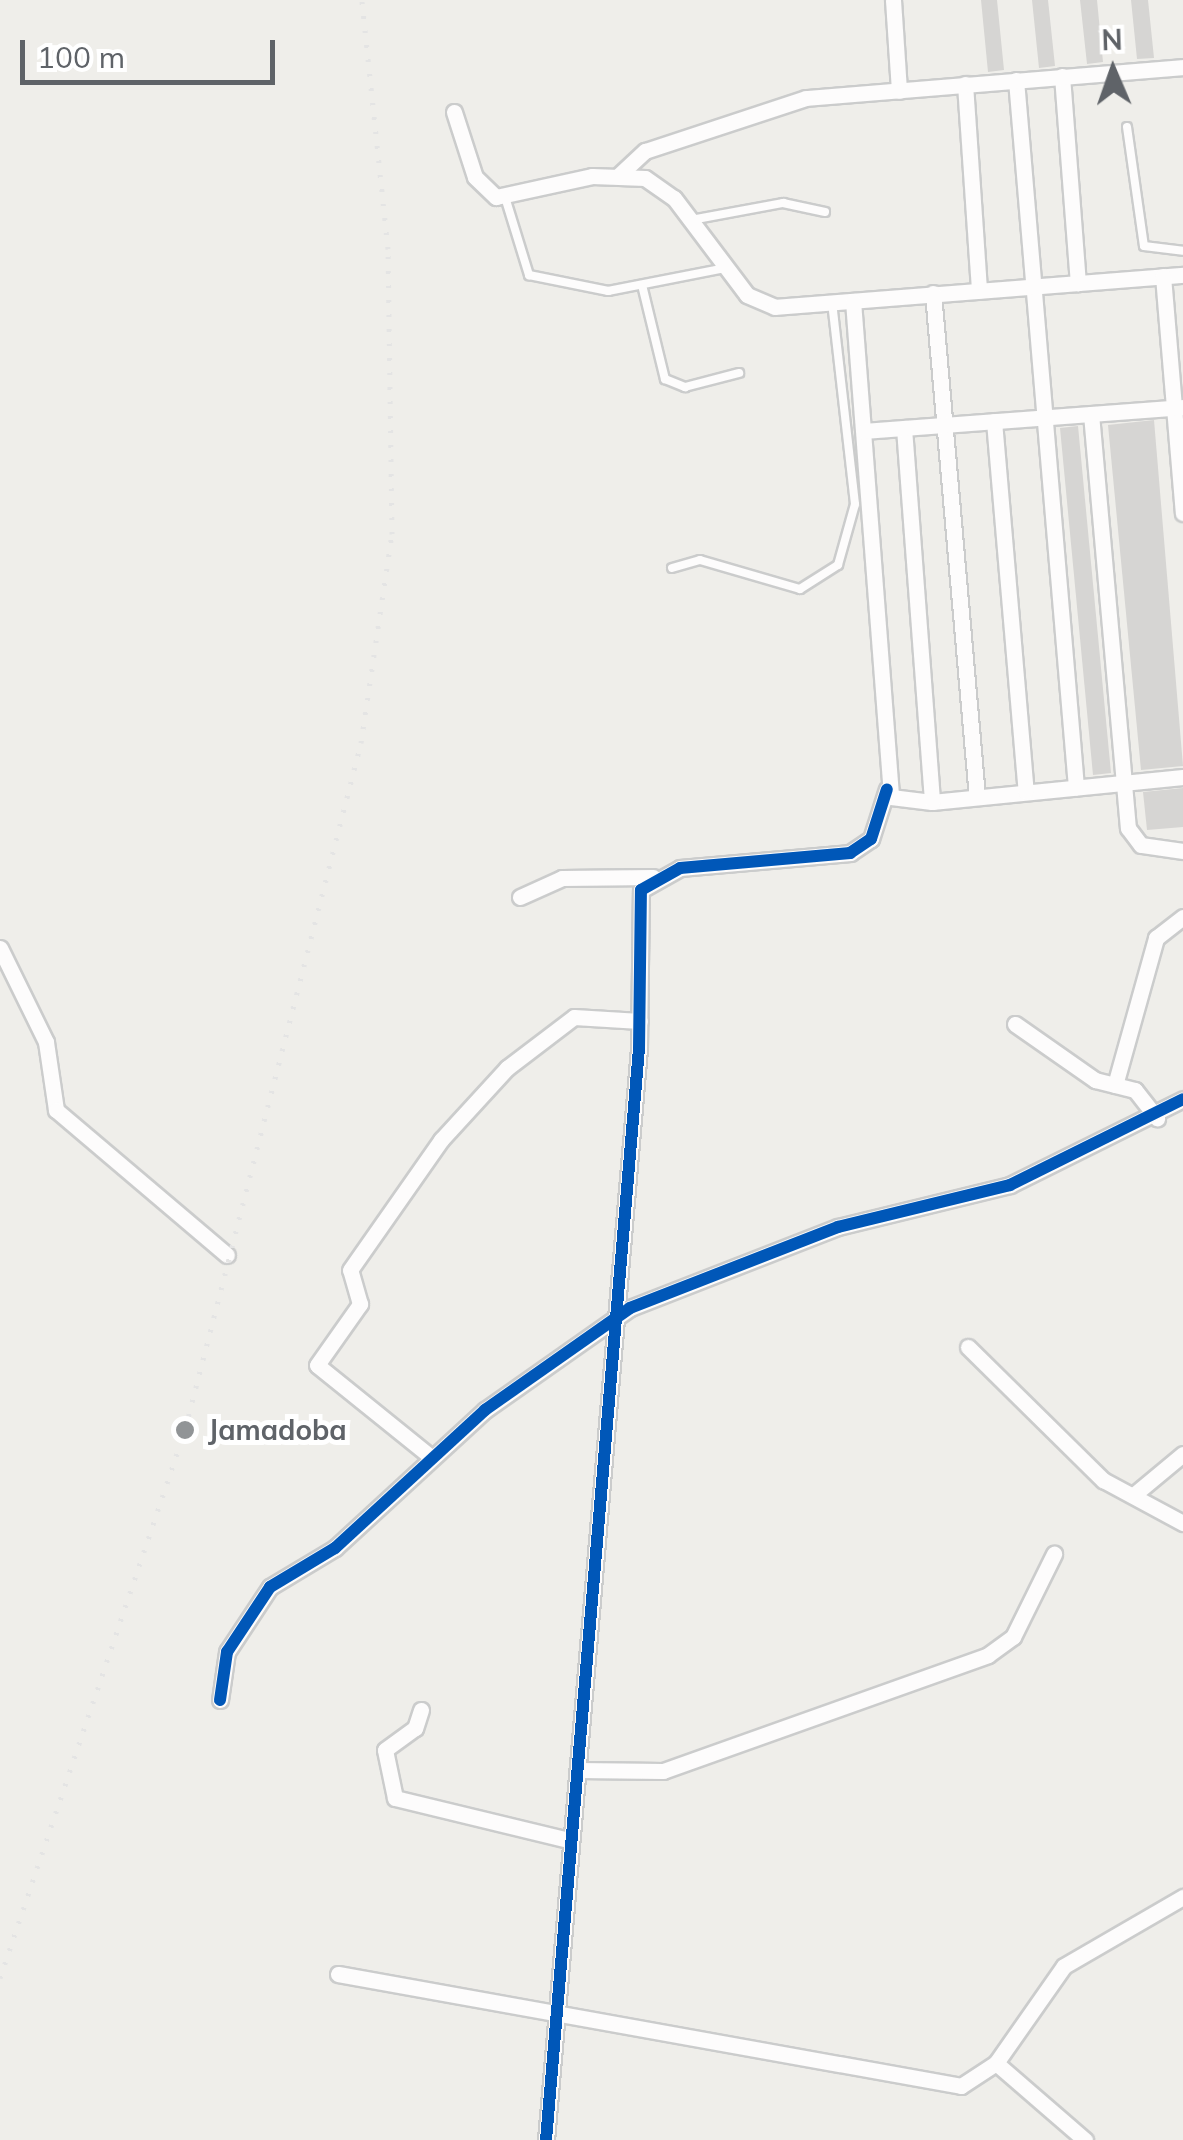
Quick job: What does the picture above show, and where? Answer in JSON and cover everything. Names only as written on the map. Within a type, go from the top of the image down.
[{"type":"street","points":[[893,0],[899,91]]},
{"type":"street","points":[[618,176],[631,157],[790,102],[1183,67]]},
{"type":"street","points":[[1062,76],[1078,283]]},
{"type":"street","points":[[1016,80],[1076,787]]},
{"type":"street","points":[[965,84],[979,291]]},
{"type":"street","points":[[454,112],[476,177],[505,196],[618,176],[659,185],[726,268],[760,303],[832,303],[1183,275]]},
{"type":"street","points":[[1163,276],[1179,408],[1183,513]]},
{"type":"street","points":[[933,293],[977,797]]},
{"type":"street","points":[[520,896],[562,878],[652,877],[850,853],[871,839],[888,789],[853,301]]},
{"type":"street","points":[[864,431],[1179,408]]},
{"type":"street","points":[[1091,414],[1124,783],[1134,842],[1183,851]]},
{"type":"street","points":[[994,421],[1026,792]]},
{"type":"street","points":[[904,428],[932,802]]},
{"type":"street","points":[[888,789],[896,802],[932,802],[1183,777]]},
{"type":"street","points":[[546,2140],[640,1021],[639,900],[652,877]]},
{"type":"street","points":[[1114,1085],[1156,938],[1183,917]]},
{"type":"street","points":[[0,948],[46,1042],[56,1110],[228,1255]]},
{"type":"street","points":[[431,1457],[318,1365],[360,1304],[350,1270],[441,1140],[507,1068],[574,1017],[640,1021]]},
{"type":"street","points":[[1016,1024],[1114,1085],[1135,1090],[1157,1118]]},
{"type":"street","points":[[220,1700],[228,1652],[270,1588],[335,1548],[431,1457],[614,1318],[838,1227],[1010,1185],[1157,1118],[1183,1099]]},
{"type":"street","points":[[968,1347],[1103,1480],[1136,1493],[1183,1523]]},
{"type":"street","points":[[1136,1493],[1183,1454]]},
{"type":"street","points":[[578,1770],[663,1770],[988,1655],[1014,1637],[1054,1554]]},
{"type":"street","points":[[421,1710],[415,1728],[385,1750],[395,1798],[570,1840]]},
{"type":"street","points":[[338,1974],[559,2010],[947,2086],[974,2082],[996,2063],[1064,1966],[1183,1896]]},
{"type":"street","points":[[996,2063],[1085,2140]]},
{"type":"lane","points":[[1127,127],[1144,246],[1183,251]]},
{"type":"lane","points":[[505,196],[530,276],[584,291],[726,268]]},
{"type":"lane","points":[[691,220],[784,203],[825,212]]},
{"type":"lane","points":[[642,284],[665,379],[686,386],[739,373]]},
{"type":"lane","points":[[672,568],[700,560],[800,589],[838,565],[856,504],[832,303]]},
{"type":"building","points":[[981,0],[997,0],[1004,70],[988,72]]},
{"type":"building","points":[[1032,0],[1048,0],[1055,66],[1039,68]]},
{"type":"building","points":[[1080,0],[1097,0],[1103,62],[1087,64]]},
{"type":"building","points":[[1131,0],[1148,0],[1154,58],[1137,59]]},
{"type":"building","points":[[1154,420],[1183,766],[1141,770],[1108,425]]},
{"type":"building","points":[[1078,426],[1111,773],[1093,775],[1060,428]]},
{"type":"building","points":[[1183,788],[1183,827],[1147,830],[1143,792]]},
{"type":"railway","points":[[0,1978],[185,1430],[361,743],[392,534],[388,249],[362,0]]},
{"type":"cycle path","points":[[546,2140],[639,1049],[641,890],[680,868],[850,853],[871,839],[887,789]]},
{"type":"cycle path","points":[[220,1700],[227,1652],[270,1587],[335,1548],[485,1410],[630,1308],[838,1227],[1010,1185],[1183,1099]]},
{"type":"place","name":"Jamadoba","points":[[185,1430]]}]
